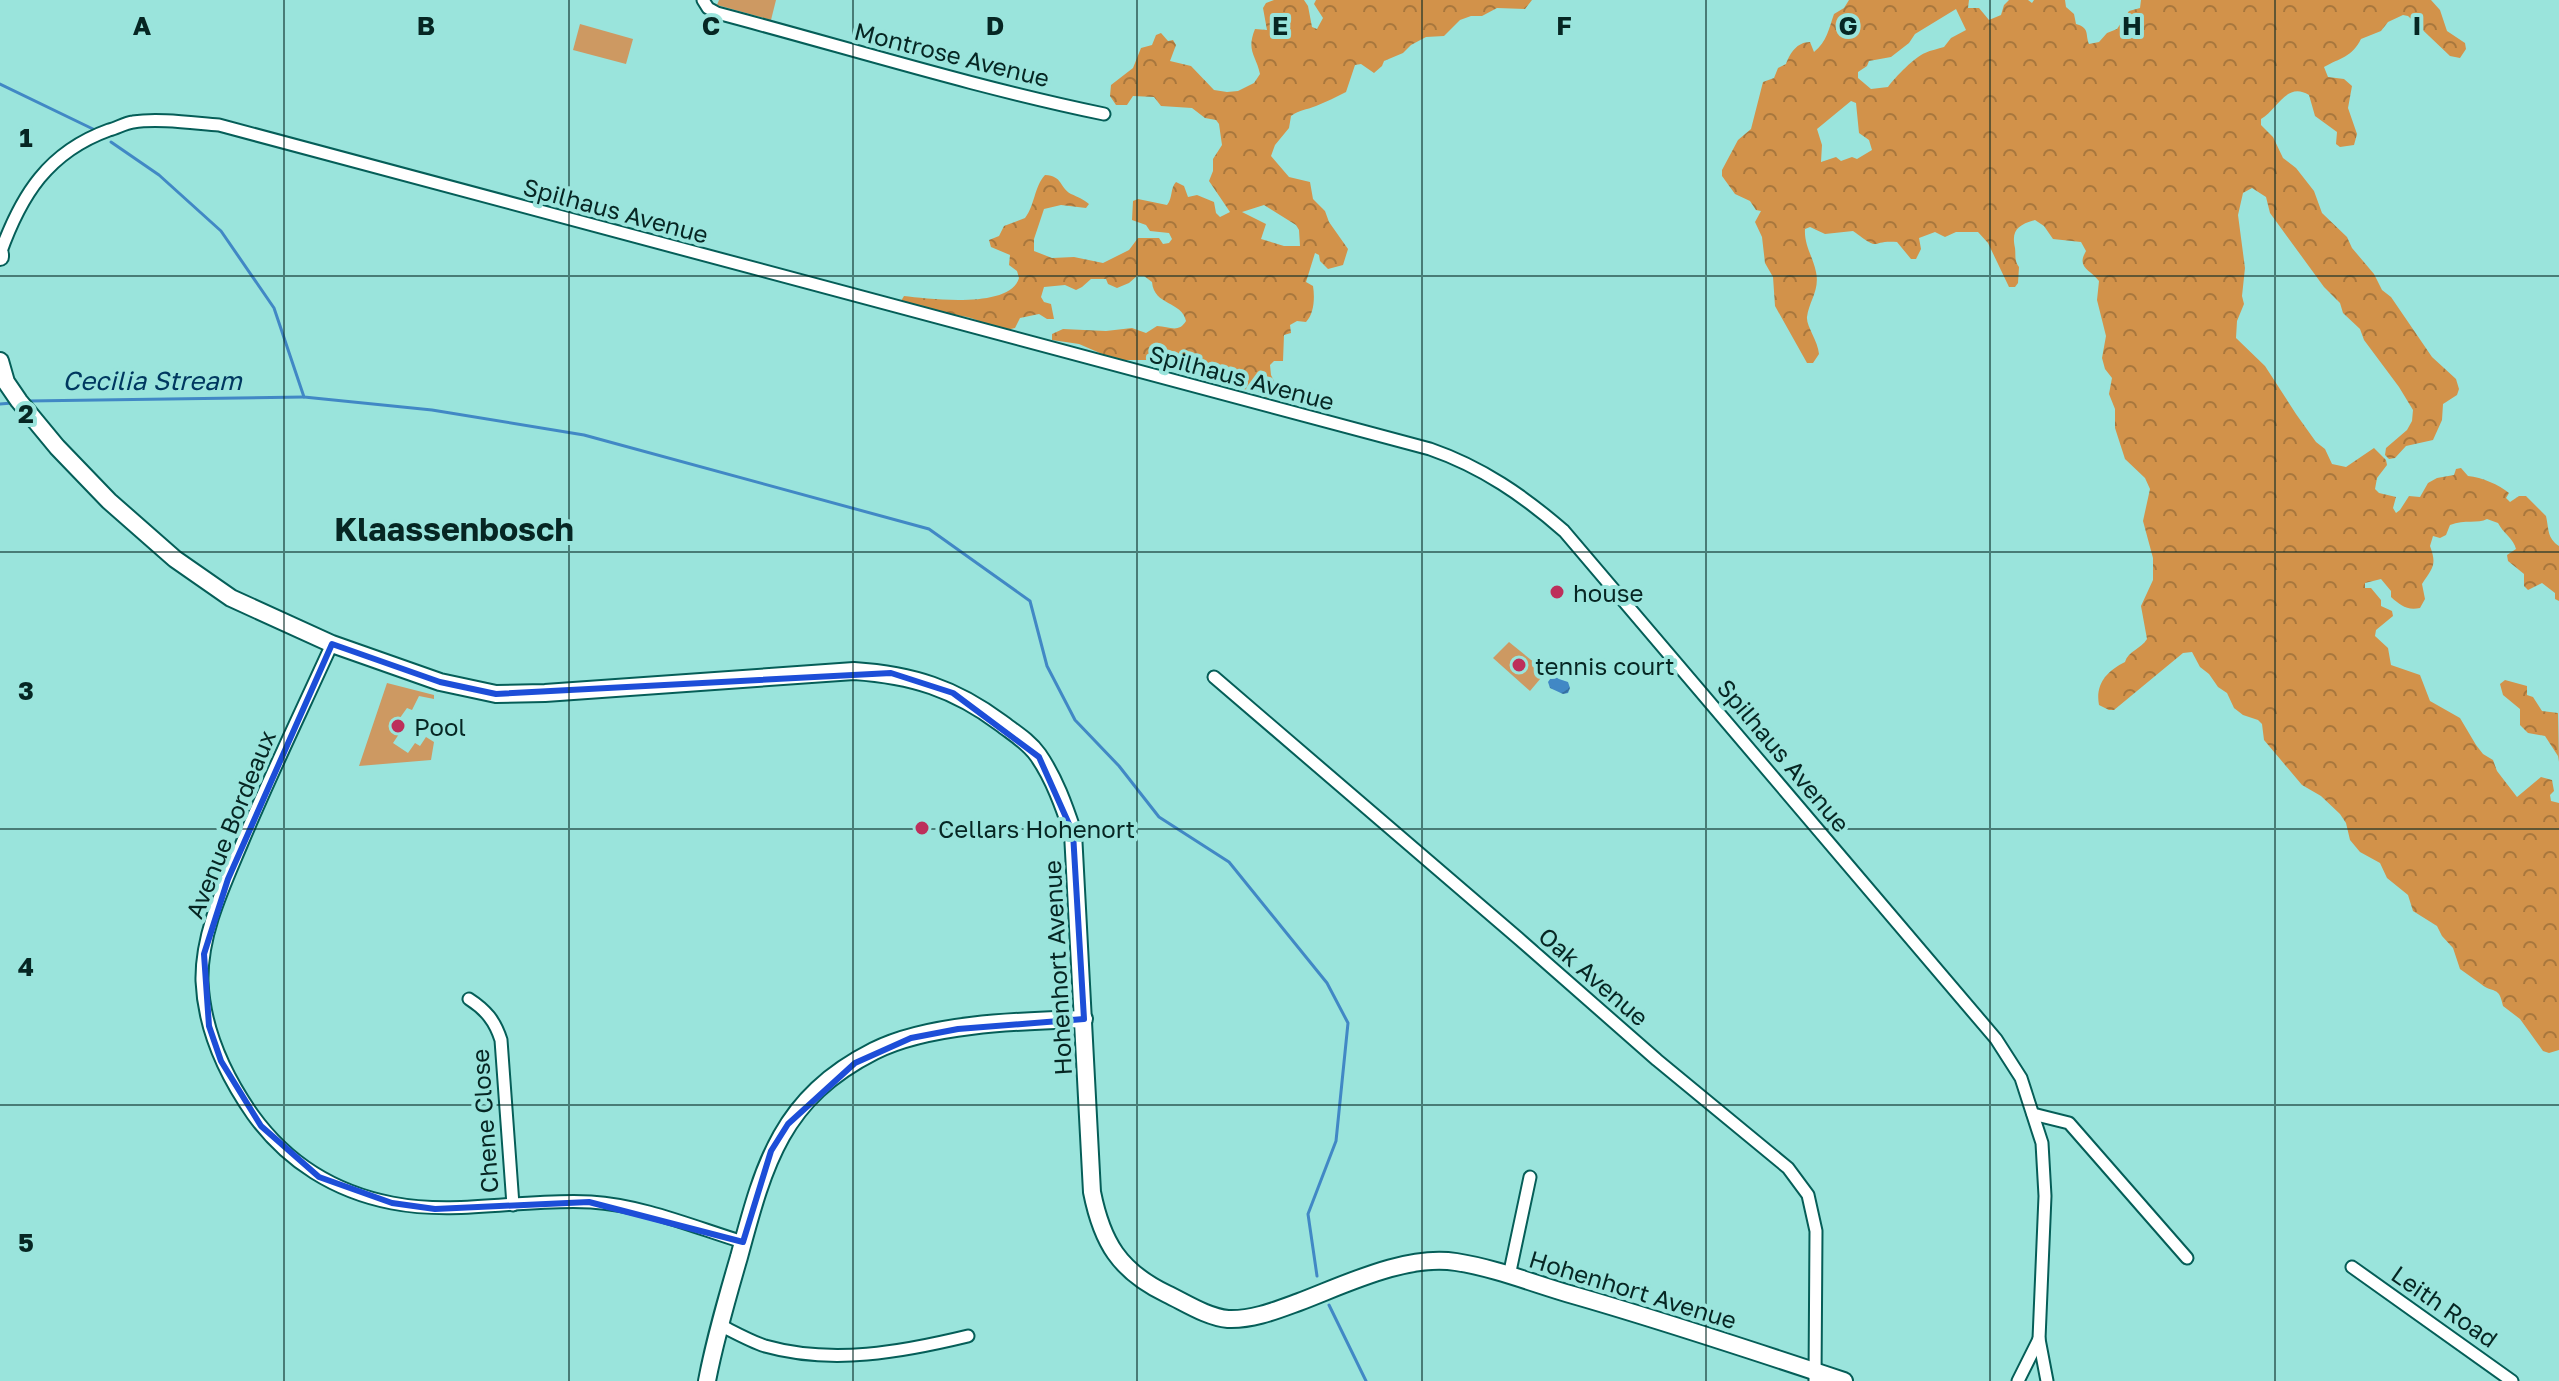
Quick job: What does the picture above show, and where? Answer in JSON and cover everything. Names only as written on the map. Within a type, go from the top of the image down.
[{"type":"street","name":"Montrose Avenue","points":[[703,0],[708,8],[717,13],[875,58],[1104,114]]},
{"type":"street","name":"Spilhaus Avenue","points":[[0,255],[11,223],[28,192],[57,158],[93,136],[133,122],[219,125],[1421,447],[1456,459],[1527,499],[1564,531],[1996,1039],[2021,1078],[2042,1143],[2045,1196],[2039,1339],[2047,1381]]},
{"type":"street","name":"Hohenhort Avenue","points":[[0,361],[6,382],[57,447],[109,501],[175,559],[231,598],[332,644],[440,682],[496,694],[854,671],[891,673],[953,693],[1027,742],[1062,799],[1073,833],[1092,1192],[1098,1224],[1110,1247],[1126,1267],[1153,1287],[1210,1314],[1228,1319],[1273,1312],[1364,1277],[1413,1263],[1453,1261],[1627,1311],[1815,1376],[1844,1381]]},
{"type":"street","name":"Avenue Bordeaux","points":[[332,644],[217,904],[204,954],[202,983],[209,1026],[221,1061],[254,1116],[288,1154],[319,1177],[352,1193],[435,1209],[589,1202],[618,1205],[743,1242]]},
{"type":"street","name":"Oak Avenue","points":[[1214,677],[1657,1060],[1788,1168],[1808,1195],[1816,1231],[1815,1376]]},
{"type":"street","name":"Chene Close","points":[[469,999],[496,1023],[501,1040],[513,1205]]},
{"type":"street","points":[[707,1381],[758,1187],[771,1151],[810,1098],[875,1050],[911,1038],[1000,1022],[1084,1019]]},
{"type":"street","points":[[2033,1114],[2069,1123],[2187,1258]]},
{"type":"street","points":[[1509,1276],[1530,1177]]},
{"type":"street","name":"Leith Road","points":[[2352,1267],[2512,1381]]},
{"type":"street","points":[[720,1325],[763,1345],[808,1355],[858,1355],[919,1348],[968,1336]]},
{"type":"street","name":"Spilhaus Avenue","points":[[2018,1381],[2039,1339]]},
{"type":"highlighted area","points":[[332,644],[440,682],[496,694],[891,673],[953,693],[1039,757],[1073,833],[1084,1019],[958,1029],[911,1038],[855,1063],[788,1124],[771,1151],[743,1242],[589,1202],[435,1209],[392,1203],[319,1177],[261,1126],[221,1061],[209,1026],[204,954],[228,879]]},
{"type":"shaded area","points":[[719,0],[776,0],[771,20],[717,5]]},
{"type":"shaded area","points":[[580,24],[633,39],[626,64],[573,50]]},
{"type":"shaded area","name":"tennis court","points":[[1509,642],[1546,672],[1530,691],[1493,658]]},
{"type":"shaded area","points":[[387,683],[434,695],[434,699],[419,696],[412,710],[407,708],[392,729],[399,734],[393,743],[408,753],[415,743],[420,746],[426,737],[434,742],[431,760],[359,766]]},
{"type":"green space","points":[[1304,0],[1312,27],[1317,29],[1323,18],[1314,4],[1316,0],[1532,0],[1525,9],[1497,8],[1482,16],[1460,20],[1444,36],[1426,37],[1403,53],[1384,61],[1374,73],[1361,64],[1355,65],[1346,92],[1291,116],[1289,128],[1275,145],[1271,156],[1289,177],[1310,182],[1313,199],[1325,211],[1348,249],[1343,265],[1328,269],[1315,253],[1306,282],[1313,286],[1312,310],[1306,322],[1297,321],[1290,325],[1291,333],[1284,335],[1283,361],[1274,361],[1270,365],[1276,385],[1274,396],[1266,398],[1258,391],[1236,388],[1231,367],[1226,370],[1223,379],[1206,380],[1177,366],[1154,360],[1116,360],[1079,344],[1052,340],[1052,334],[1063,329],[1106,331],[1132,328],[1146,333],[1157,326],[1176,328],[1183,325],[1186,321],[1183,315],[1158,295],[1152,282],[1144,276],[1137,276],[1117,288],[1108,284],[1106,279],[1091,279],[1076,290],[1065,285],[1044,287],[1041,297],[1051,304],[1054,319],[1039,314],[1020,318],[1015,328],[1007,329],[994,328],[967,317],[917,308],[901,301],[904,296],[949,300],[986,298],[1013,288],[1019,278],[1017,271],[1009,265],[1010,255],[991,247],[989,240],[999,236],[1004,226],[1025,218],[1045,175],[1055,177],[1067,191],[1089,204],[1086,208],[1061,205],[1044,209],[1034,239],[1034,251],[1052,258],[1074,257],[1103,263],[1129,250],[1138,238],[1159,238],[1163,244],[1169,243],[1172,239],[1169,233],[1150,231],[1146,225],[1132,220],[1133,201],[1138,199],[1167,205],[1176,182],[1184,186],[1188,197],[1197,195],[1214,202],[1220,217],[1230,212],[1209,181],[1213,159],[1222,145],[1216,120],[1205,118],[1192,108],[1161,106],[1154,97],[1133,96],[1127,105],[1116,105],[1110,96],[1111,85],[1133,68],[1141,48],[1152,45],[1156,35],[1161,33],[1176,45],[1170,61],[1191,66],[1214,90],[1238,91],[1254,83],[1260,74],[1251,43],[1255,29],[1267,30],[1263,8],[1266,3]],"holes":[[[1264,205],[1296,225],[1300,246],[1284,246],[1261,239],[1266,224],[1242,212]]]},
{"type":"green space","points":[[1849,0],[1969,0],[1968,8],[1979,8],[1989,20],[2001,15],[2009,0],[2028,0],[2032,3],[2034,0],[2065,0],[2076,24],[2085,29],[2089,44],[2099,42],[2107,33],[2117,29],[2129,11],[2140,8],[2141,0],[2431,0],[2440,10],[2447,31],[2465,43],[2466,49],[2460,58],[2450,56],[2408,16],[2403,15],[2388,22],[2381,31],[2361,39],[2350,53],[2324,67],[2328,77],[2344,79],[2352,86],[2348,108],[2357,134],[2354,145],[2340,147],[2336,144],[2337,132],[2315,116],[2309,95],[2301,92],[2295,91],[2283,98],[2261,119],[2261,125],[2273,137],[2283,158],[2296,168],[2314,191],[2322,213],[2347,237],[2432,357],[2456,379],[2457,395],[2443,404],[2442,420],[2433,440],[2406,446],[2395,458],[2389,459],[2385,455],[2386,448],[2407,430],[2413,410],[2364,340],[2360,329],[2343,313],[2340,303],[2324,287],[2270,213],[2266,197],[2252,188],[2243,193],[2238,215],[2245,268],[2244,304],[2237,321],[2236,338],[2265,366],[2316,442],[2325,449],[2332,464],[2346,467],[2374,448],[2386,460],[2387,465],[2377,478],[2375,489],[2396,497],[2393,508],[2396,513],[2409,496],[2420,497],[2428,483],[2454,475],[2456,469],[2461,468],[2468,476],[2505,490],[2509,493],[2506,498],[2510,502],[2519,496],[2526,496],[2546,516],[2550,536],[2559,546],[2559,601],[2555,599],[2555,593],[2542,583],[2528,590],[2524,586],[2524,574],[2508,561],[2507,555],[2516,549],[2513,542],[2498,523],[2487,519],[2456,523],[2450,525],[2446,535],[2440,538],[2433,536],[2430,546],[2433,566],[2422,584],[2425,599],[2420,608],[2407,608],[2398,603],[2381,579],[2365,583],[2365,588],[2371,588],[2381,600],[2381,606],[2392,611],[2393,616],[2376,630],[2375,636],[2388,648],[2391,665],[2420,675],[2430,701],[2460,718],[2476,745],[2493,760],[2497,771],[2517,797],[2541,777],[2552,780],[2554,791],[2550,795],[2551,801],[2559,803],[2559,1050],[2543,1051],[2520,1019],[2503,1006],[2497,992],[2460,969],[2453,948],[2437,926],[2413,911],[2408,895],[2387,878],[2380,863],[2360,852],[2350,840],[2340,814],[2321,796],[2302,785],[2264,740],[2262,724],[2234,708],[2227,693],[2200,667],[2192,652],[2183,653],[2114,710],[2099,705],[2099,691],[2104,679],[2147,639],[2141,606],[2153,580],[2153,558],[2143,521],[2150,489],[2145,478],[2125,459],[2115,428],[2115,409],[2109,394],[2112,378],[2102,358],[2106,336],[2097,300],[2099,281],[2083,265],[2086,251],[2081,242],[2053,239],[2044,226],[2035,220],[2020,226],[2014,237],[2018,283],[2015,287],[2009,287],[1988,243],[1978,232],[1956,232],[1945,237],[1935,232],[1919,238],[1921,249],[1916,259],[1911,259],[1897,242],[1872,244],[1853,231],[1825,234],[1810,227],[1805,229],[1817,278],[1807,321],[1819,354],[1813,363],[1807,363],[1775,306],[1773,277],[1765,263],[1762,237],[1755,222],[1761,211],[1735,194],[1722,176],[1722,170],[1738,140],[1751,129],[1763,82],[1774,78],[1778,68],[1786,64],[1798,46],[1810,42],[1814,52],[1822,44],[1834,14],[1844,8]],"holes":[[[1956,9],[1966,30],[1951,38],[1944,47],[1916,58],[1888,87],[1871,89],[1858,78],[1858,72],[1869,61],[1891,57],[1915,34]],[[1851,101],[1856,103],[1859,133],[1869,140],[1872,150],[1857,159],[1852,157],[1841,161],[1836,157],[1821,162],[1822,145],[1817,129]]]},
{"type":"green space","points":[[2505,680],[2527,686],[2527,695],[2533,697],[2542,711],[2558,713],[2559,762],[2545,736],[2528,733],[2520,725],[2520,709],[2503,695],[2500,684]]},
{"type":"water","points":[[1553,675],[1568,682],[1568,693],[1550,688],[1548,682]]},
{"type":"waterway","points":[[0,84],[95,130]]},
{"type":"waterway","points":[[111,142],[159,175],[221,231],[274,308],[304,397],[432,410],[584,435],[929,529],[1030,601],[1047,666],[1075,720],[1119,766],[1159,817],[1229,862],[1327,983],[1348,1023],[1336,1141],[1308,1214],[1317,1276]]},
{"type":"waterway","name":"Cecilia Stream","points":[[28,401],[304,397]]},
{"type":"waterway","name":"Cecilia Stream","points":[[0,404],[12,403]]},
{"type":"waterway","points":[[1329,1305],[1366,1381]]},
{"type":"place","name":"house","points":[[1557,592]]},
{"type":"place","name":"tennis court","points":[[1519,665]]},
{"type":"place","name":"Pool","points":[[398,726]]},
{"type":"place","name":"Cellars Hohenort","points":[[922,828]]},
{"type":"district","name":"Klaassenbosch","points":[[454,529]]}]
